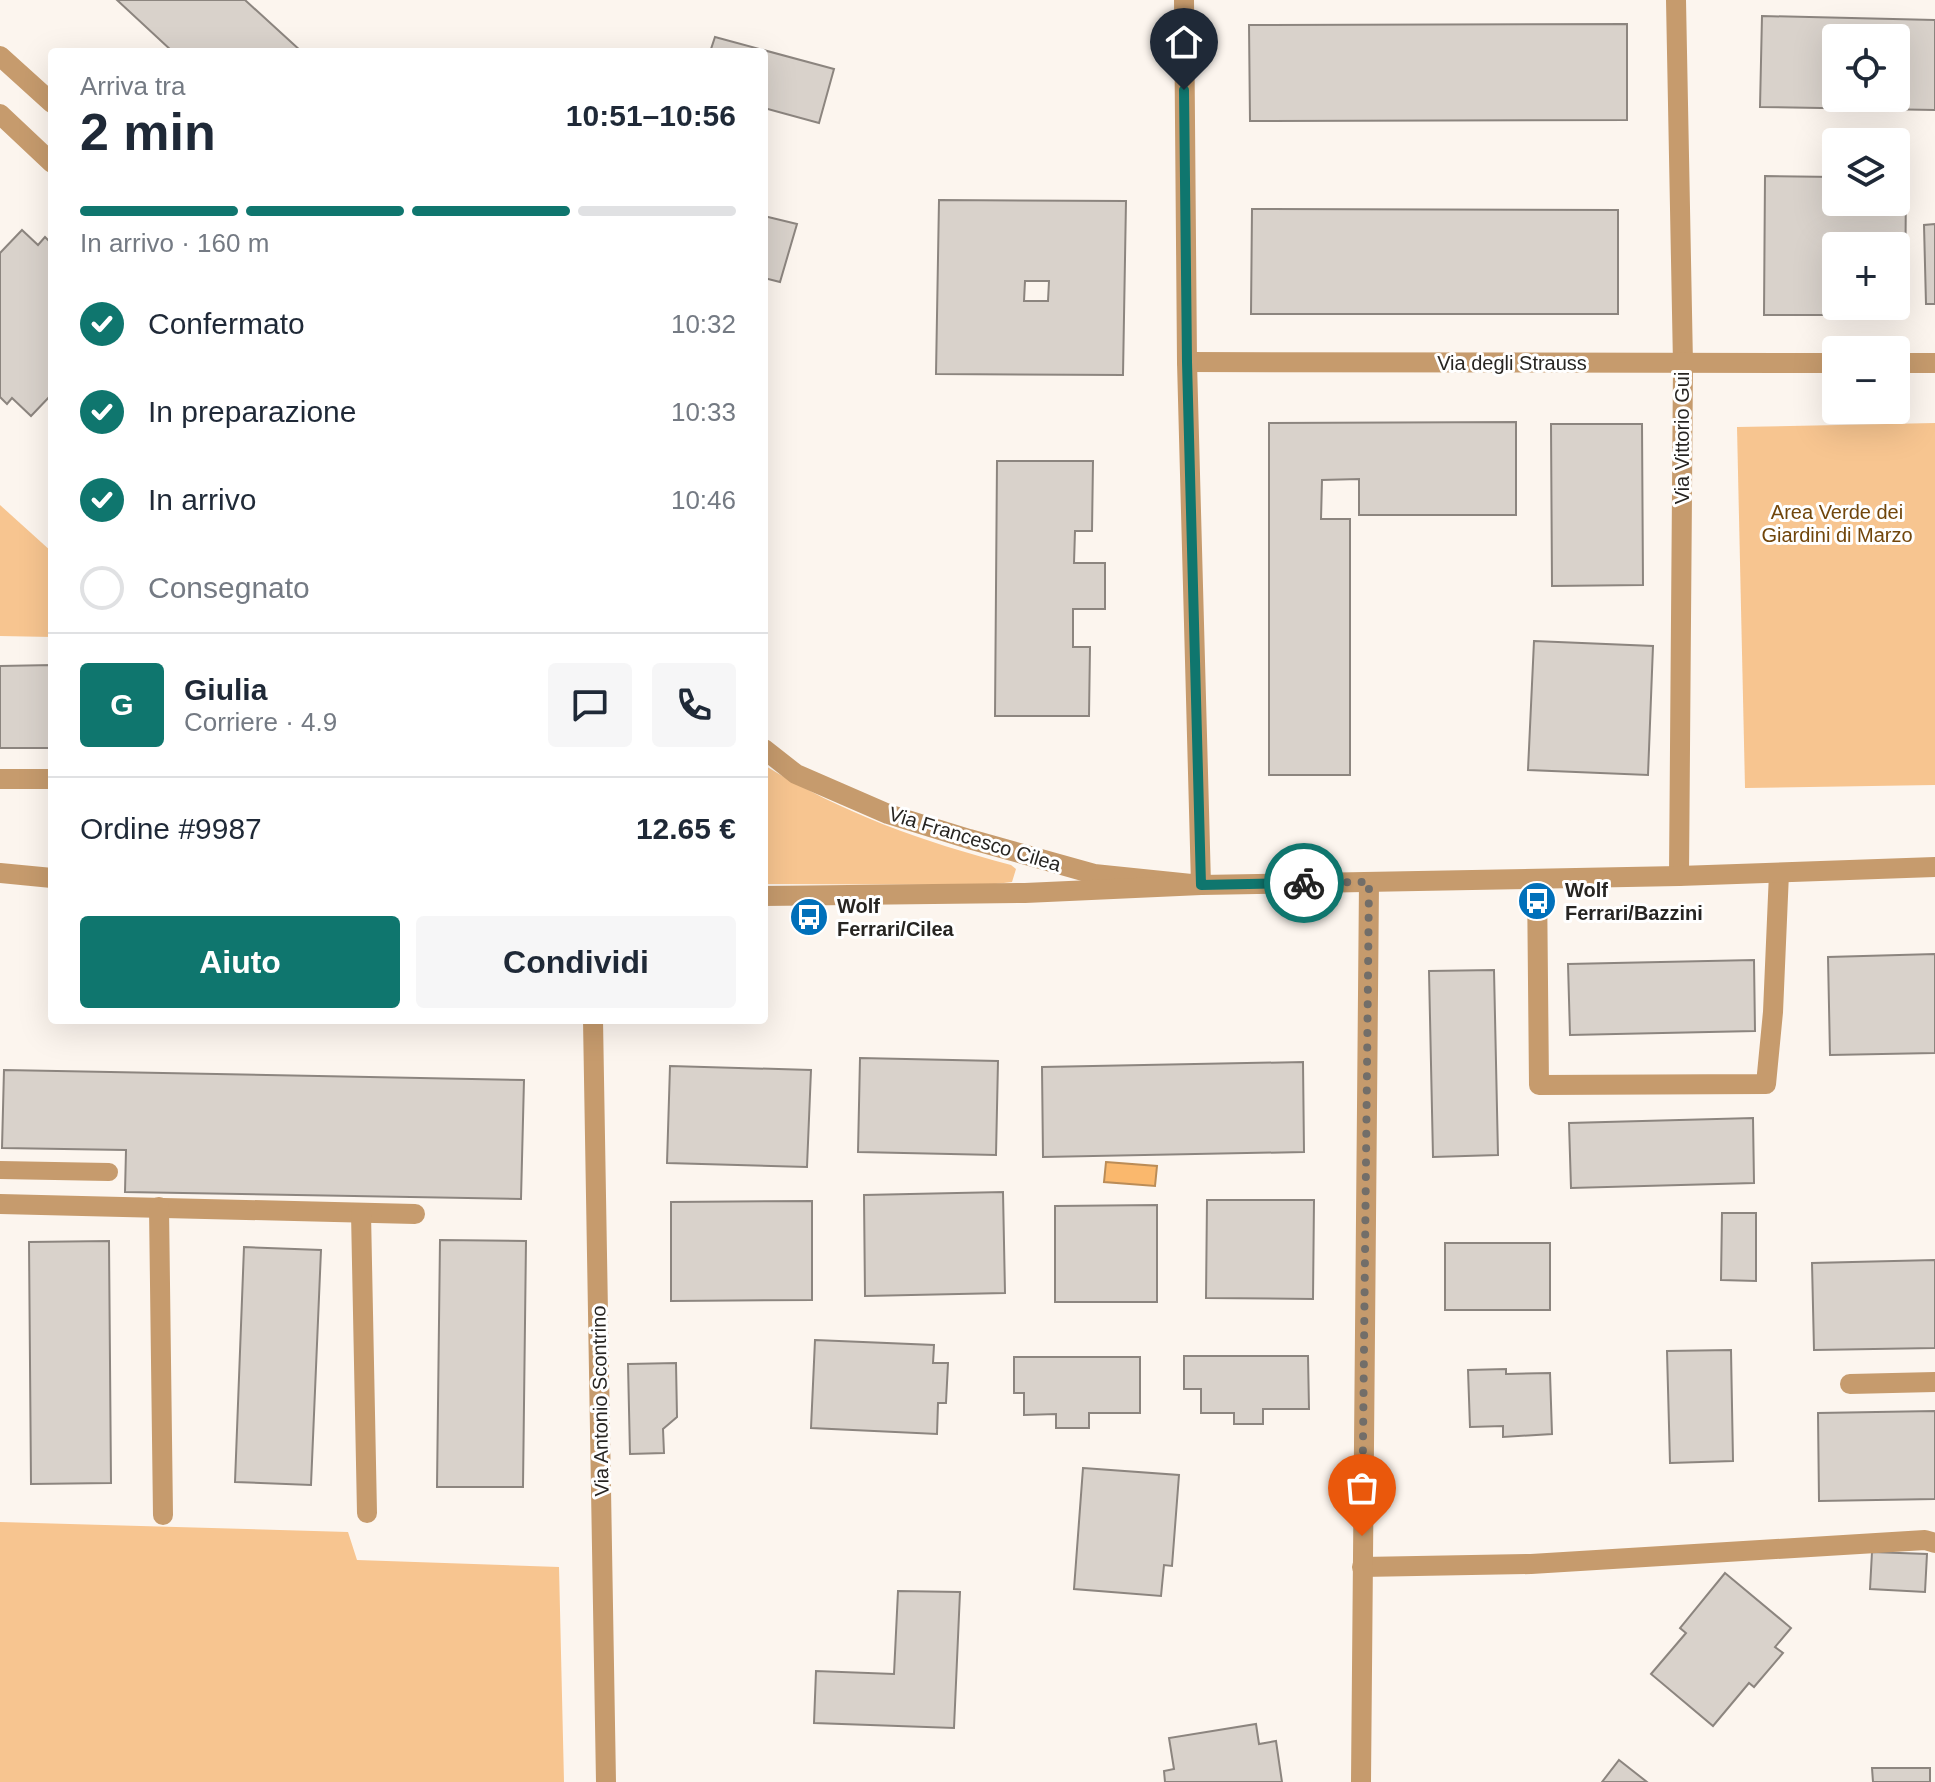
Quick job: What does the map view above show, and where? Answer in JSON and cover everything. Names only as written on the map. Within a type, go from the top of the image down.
[{"type":"street","points":[[1184,0],[1187,362],[1201,885]]},
{"type":"street","name":"Via Vittorio Gui","points":[[1676,0],[1683,364],[1679,876]]},
{"type":"street","points":[[0,56],[48,99]]},
{"type":"street","points":[[0,114],[48,159]]},
{"type":"street","name":"Via degli Strauss","points":[[1187,362],[1822,363]]},
{"type":"street","points":[[1910,363],[1935,363]]},
{"type":"street","name":"Via Francesco Cilea","points":[[768,752],[796,774],[888,814],[1094,874],[1201,885]]},
{"type":"street","points":[[0,779],[48,779]]},
{"type":"street","points":[[768,896],[1025,893],[1201,885],[1679,876],[1935,867]]},
{"type":"street","points":[[0,873],[48,878]]},
{"type":"street","points":[[1537,879],[1539,1085],[1766,1084],[1773,1012],[1779,873]]},
{"type":"street","points":[[1361,1782],[1369,882]]},
{"type":"street","name":"Via Antonio Scontrino","points":[[593,1024],[606,1782]]},
{"type":"street","points":[[0,1204],[415,1214]]},
{"type":"street","points":[[159,1207],[163,1515]]},
{"type":"street","points":[[361,1213],[367,1513]]},
{"type":"street","points":[[1850,1384],[1935,1382]]},
{"type":"street","points":[[1362,1567],[1531,1564],[1925,1540],[1935,1543]]},
{"type":"lane","points":[[0,1170],[109,1172]]},
{"type":"green space","name":"Area Verde dei Giardini di Marzo","points":[[1935,423],[1935,785],[1745,788],[1737,427]]},
{"type":"green space","points":[[0,505],[48,548],[48,637],[0,636]]},
{"type":"green space","points":[[768,767],[854,812],[1016,869],[1012,882],[987,885],[768,884]]},
{"type":"green space","points":[[0,1522],[348,1532],[357,1560],[559,1567],[564,1782],[0,1782]]},
{"type":"shaded area","points":[[1106,1162],[1157,1166],[1155,1186],[1104,1182]]},
{"type":"building","points":[[117,0],[245,0],[298,48],[169,48]]},
{"type":"building","points":[[1762,16],[1935,20],[1935,110],[1910,110],[1910,24],[1822,24],[1822,108],[1760,107]]},
{"type":"building","points":[[1627,24],[1627,120],[1250,121],[1249,25]]},
{"type":"building","points":[[715,37],[756,48],[711,48]]},
{"type":"building","points":[[768,51],[834,69],[819,123],[768,109]]},
{"type":"building","points":[[1765,176],[1822,177],[1822,216],[1906,216],[1906,232],[1822,232],[1822,315],[1764,315]]},
{"type":"building","points":[[939,200],[1126,201],[1123,375],[936,374]],"holes":[[[1025,281],[1049,281],[1048,301],[1024,301]]]},
{"type":"building","points":[[1252,209],[1618,210],[1618,314],[1251,314]]},
{"type":"building","points":[[768,217],[797,224],[780,282],[768,279]]},
{"type":"building","points":[[1935,224],[1935,304],[1926,304],[1924,225]]},
{"type":"building","points":[[22,230],[38,245],[45,237],[48,240],[48,398],[31,416],[12,398],[7,404],[0,397],[0,253]]},
{"type":"building","points":[[1516,422],[1516,515],[1359,515],[1359,479],[1322,480],[1321,519],[1350,519],[1350,775],[1269,775],[1269,423]]},
{"type":"building","points":[[1551,424],[1642,424],[1643,585],[1552,586]]},
{"type":"building","points":[[997,461],[1093,461],[1092,531],[1075,531],[1074,563],[1105,563],[1105,609],[1073,609],[1073,647],[1090,647],[1089,716],[995,716]]},
{"type":"building","points":[[1534,641],[1653,646],[1648,775],[1528,770]]},
{"type":"building","points":[[48,665],[48,748],[0,748],[0,666]]},
{"type":"building","points":[[1935,954],[1935,1053],[1830,1055],[1828,957]]},
{"type":"building","points":[[1754,960],[1755,1031],[1570,1035],[1568,964]]},
{"type":"building","points":[[1494,970],[1498,1155],[1433,1157],[1429,971]]},
{"type":"building","points":[[860,1058],[998,1061],[996,1155],[858,1152]]},
{"type":"building","points":[[1303,1062],[1304,1152],[1043,1157],[1042,1067]]},
{"type":"building","points":[[670,1066],[811,1070],[807,1167],[667,1163]]},
{"type":"building","points":[[4,1070],[524,1080],[521,1199],[125,1192],[126,1150],[2,1148]]},
{"type":"building","points":[[1753,1118],[1754,1183],[1571,1188],[1569,1123]]},
{"type":"building","points":[[1003,1192],[1005,1293],[865,1296],[864,1195]]},
{"type":"building","points":[[1207,1200],[1314,1200],[1313,1299],[1206,1298]]},
{"type":"building","points":[[812,1201],[812,1300],[671,1301],[671,1202]]},
{"type":"building","points":[[1157,1205],[1157,1302],[1055,1302],[1055,1206]]},
{"type":"building","points":[[1722,1213],[1756,1213],[1756,1281],[1721,1280]]},
{"type":"building","points":[[440,1240],[526,1241],[523,1487],[437,1487]]},
{"type":"building","points":[[109,1241],[111,1483],[31,1484],[29,1242]]},
{"type":"building","points":[[1445,1243],[1550,1243],[1550,1310],[1445,1310]]},
{"type":"building","points":[[244,1247],[321,1250],[311,1485],[235,1482]]},
{"type":"building","points":[[1935,1260],[1935,1348],[1814,1350],[1812,1263]]},
{"type":"building","points":[[815,1340],[934,1345],[933,1363],[948,1363],[946,1403],[938,1403],[937,1434],[811,1428]]},
{"type":"building","points":[[1731,1350],[1733,1461],[1670,1463],[1667,1351]]},
{"type":"building","points":[[1184,1356],[1308,1356],[1309,1409],[1263,1409],[1263,1424],[1234,1424],[1234,1413],[1201,1413],[1201,1389],[1184,1389]]},
{"type":"building","points":[[1014,1357],[1140,1357],[1140,1413],[1089,1413],[1089,1428],[1056,1428],[1056,1414],[1024,1415],[1024,1393],[1014,1393]]},
{"type":"building","points":[[676,1363],[677,1417],[663,1429],[664,1453],[630,1454],[628,1364]]},
{"type":"building","points":[[1506,1369],[1506,1374],[1550,1373],[1552,1434],[1503,1437],[1503,1426],[1470,1427],[1468,1370]]},
{"type":"building","points":[[1935,1411],[1935,1499],[1819,1501],[1818,1413]]},
{"type":"building","points":[[1083,1468],[1179,1475],[1172,1566],[1164,1565],[1161,1596],[1074,1589]]},
{"type":"building","points":[[1872,1552],[1927,1554],[1925,1592],[1870,1589]]},
{"type":"building","points":[[1725,1573],[1791,1628],[1775,1647],[1783,1653],[1754,1687],[1749,1683],[1713,1726],[1651,1674],[1686,1633],[1680,1628]]},
{"type":"building","points":[[898,1591],[960,1592],[954,1728],[814,1723],[816,1671],[894,1674]]},
{"type":"building","points":[[1256,1724],[1259,1744],[1276,1741],[1282,1782],[1165,1782],[1164,1771],[1174,1769],[1169,1738]]},
{"type":"building","points":[[1619,1760],[1647,1782],[1602,1782]]},
{"type":"building","points":[[1872,1768],[1930,1768],[1930,1782],[1873,1782]]},
{"type":"way so far","points":[[1304,883],[1369,882],[1362,1536]]},
{"type":"place","name":"Wolf Ferrari/Bazzini","points":[[1537,901]]},
{"type":"place","name":"Wolf Ferrari/Cilea","points":[[809,917]]},
{"type":"route","points":[[1184,90],[1187,362],[1201,885],[1304,883]]}]
